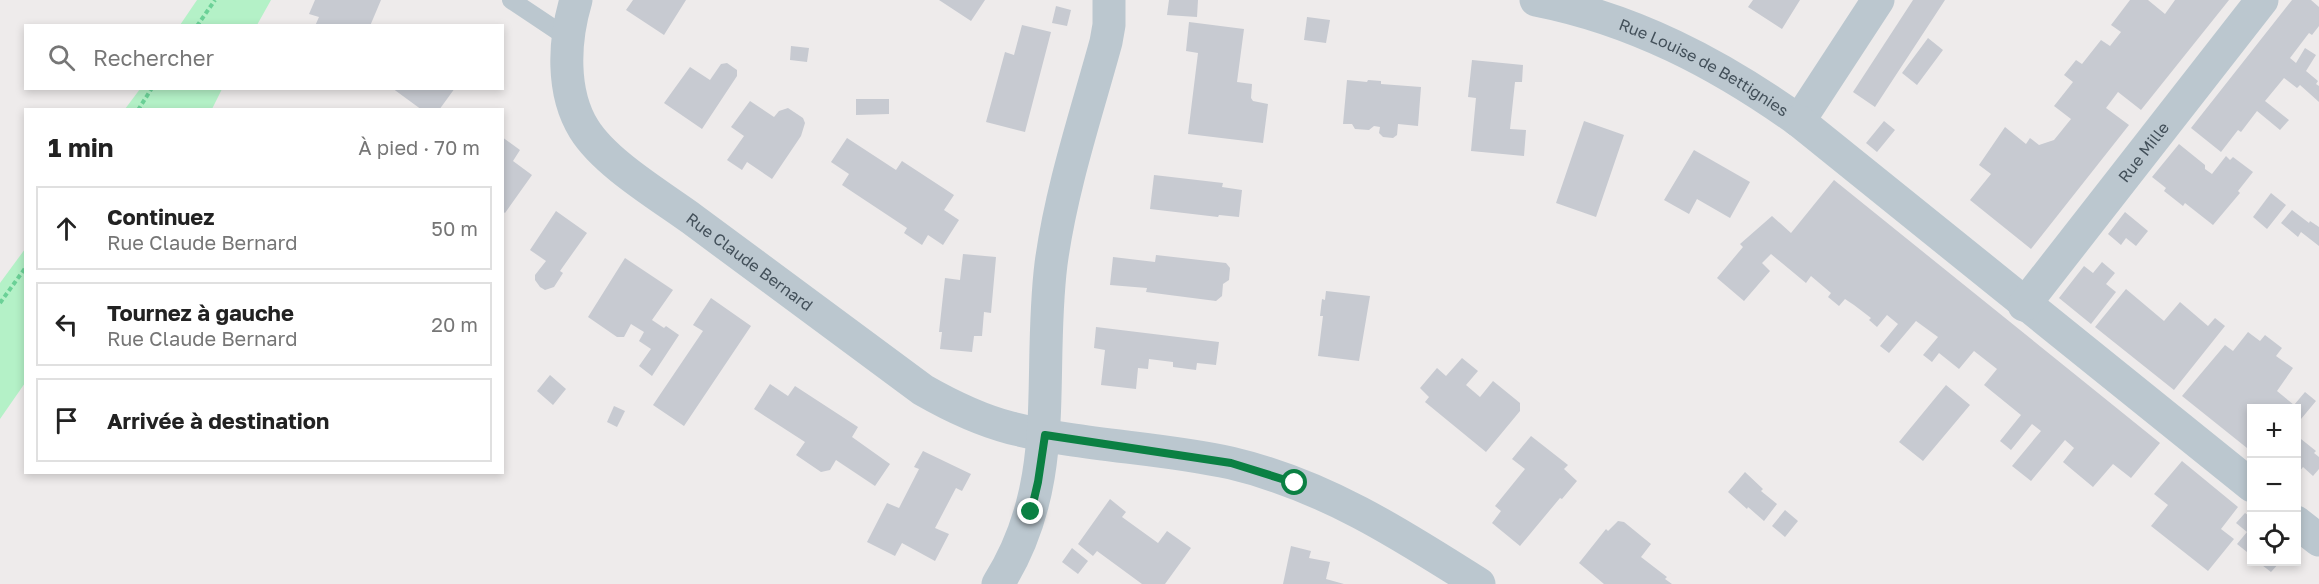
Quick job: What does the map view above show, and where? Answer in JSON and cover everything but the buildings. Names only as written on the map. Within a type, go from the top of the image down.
[{"type":"street","name":"Rue Claude Bernard","points":[[576,0],[568,38],[569,83],[582,126],[593,142],[609,157],[923,390],[982,419],[1010,428],[1231,463],[1295,483],[1353,507],[1384,524],[1479,584]]},
{"type":"street","points":[[998,584],[1021,541],[1038,482],[1045,435],[1048,294],[1052,261],[1066,185],[1106,42],[1109,0]]},
{"type":"street","name":"Rue Louise de Bettignies","points":[[1536,0],[1582,10],[1663,40],[1736,78],[1798,121],[1878,0]]},
{"type":"street","name":"Rue Mille","points":[[2024,304],[2262,0]]},
{"type":"street","points":[[1798,121],[2247,482]]},
{"type":"street","points":[[2301,526],[2319,540]]},
{"type":"lane","points":[[511,0],[568,38]]},
{"type":"path","points":[[198,24],[215,0]]},
{"type":"path","points":[[139,108],[151,90]]},
{"type":"path","points":[[0,303],[24,270]]},
{"type":"green space","points":[[197,0],[271,0],[258,24],[181,24]]},
{"type":"green space","points":[[139,90],[222,90],[212,108],[126,108]]},
{"type":"green space","points":[[24,250],[24,384],[0,419],[0,283]]},
{"type":"route","points":[[1031,512],[1045,435],[1231,463],[1295,483]]}]
